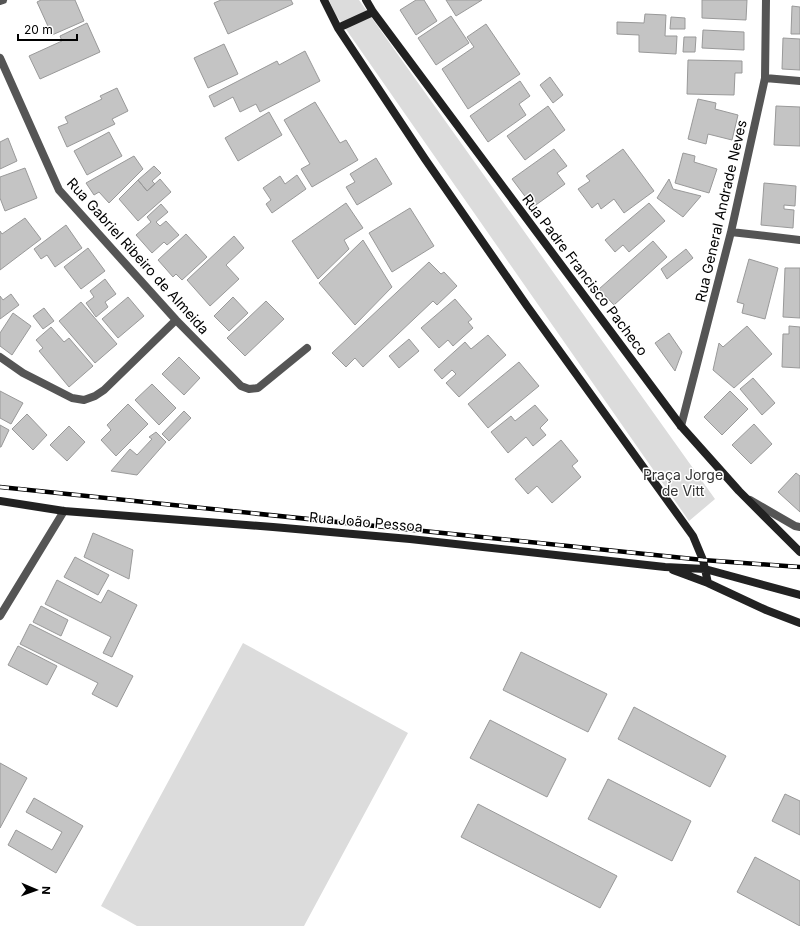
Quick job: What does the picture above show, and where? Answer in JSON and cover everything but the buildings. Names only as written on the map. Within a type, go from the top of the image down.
[{"type":"main road","points":[[324,0],[338,28],[425,159],[518,293],[693,536],[703,560],[708,583],[766,610],[800,623]]},
{"type":"main road","name":"Rua Padre Francisco Pacheco","points":[[366,0],[373,12],[681,426],[744,497],[800,552]]},
{"type":"main road","points":[[338,28],[373,12]]},
{"type":"main road","name":"Rua João Pessoa","points":[[0,501],[64,511],[311,530],[665,567],[705,569]]},
{"type":"main road","name":"Rua João Pessoa","points":[[665,567],[708,583]]},
{"type":"main road","points":[[705,569],[800,594]]},
{"type":"street","name":"Rua General Andrade Neves","points":[[681,426],[731,232],[765,78],[766,0]]},
{"type":"street","name":"Rua Gabriel Ribeiro de Almeida","points":[[0,58],[59,190],[176,320],[241,386],[249,389],[258,388],[308,348]]},
{"type":"street","points":[[765,78],[800,81]]},
{"type":"street","points":[[731,232],[800,240]]},
{"type":"street","points":[[0,356],[23,373],[72,398],[84,400],[95,396],[104,390],[176,320]]},
{"type":"street","points":[[744,497],[795,526],[800,527]]},
{"type":"street","points":[[0,616],[64,511]]},
{"type":"green space","name":"Praça Jorge de Vitt","points":[[329,0],[359,0],[715,499],[689,521],[336,15]]},
{"type":"green space","points":[[243,643],[408,733],[304,926],[137,926],[101,906]]},
{"type":"railway","points":[[0,487],[703,560],[800,567]]}]
